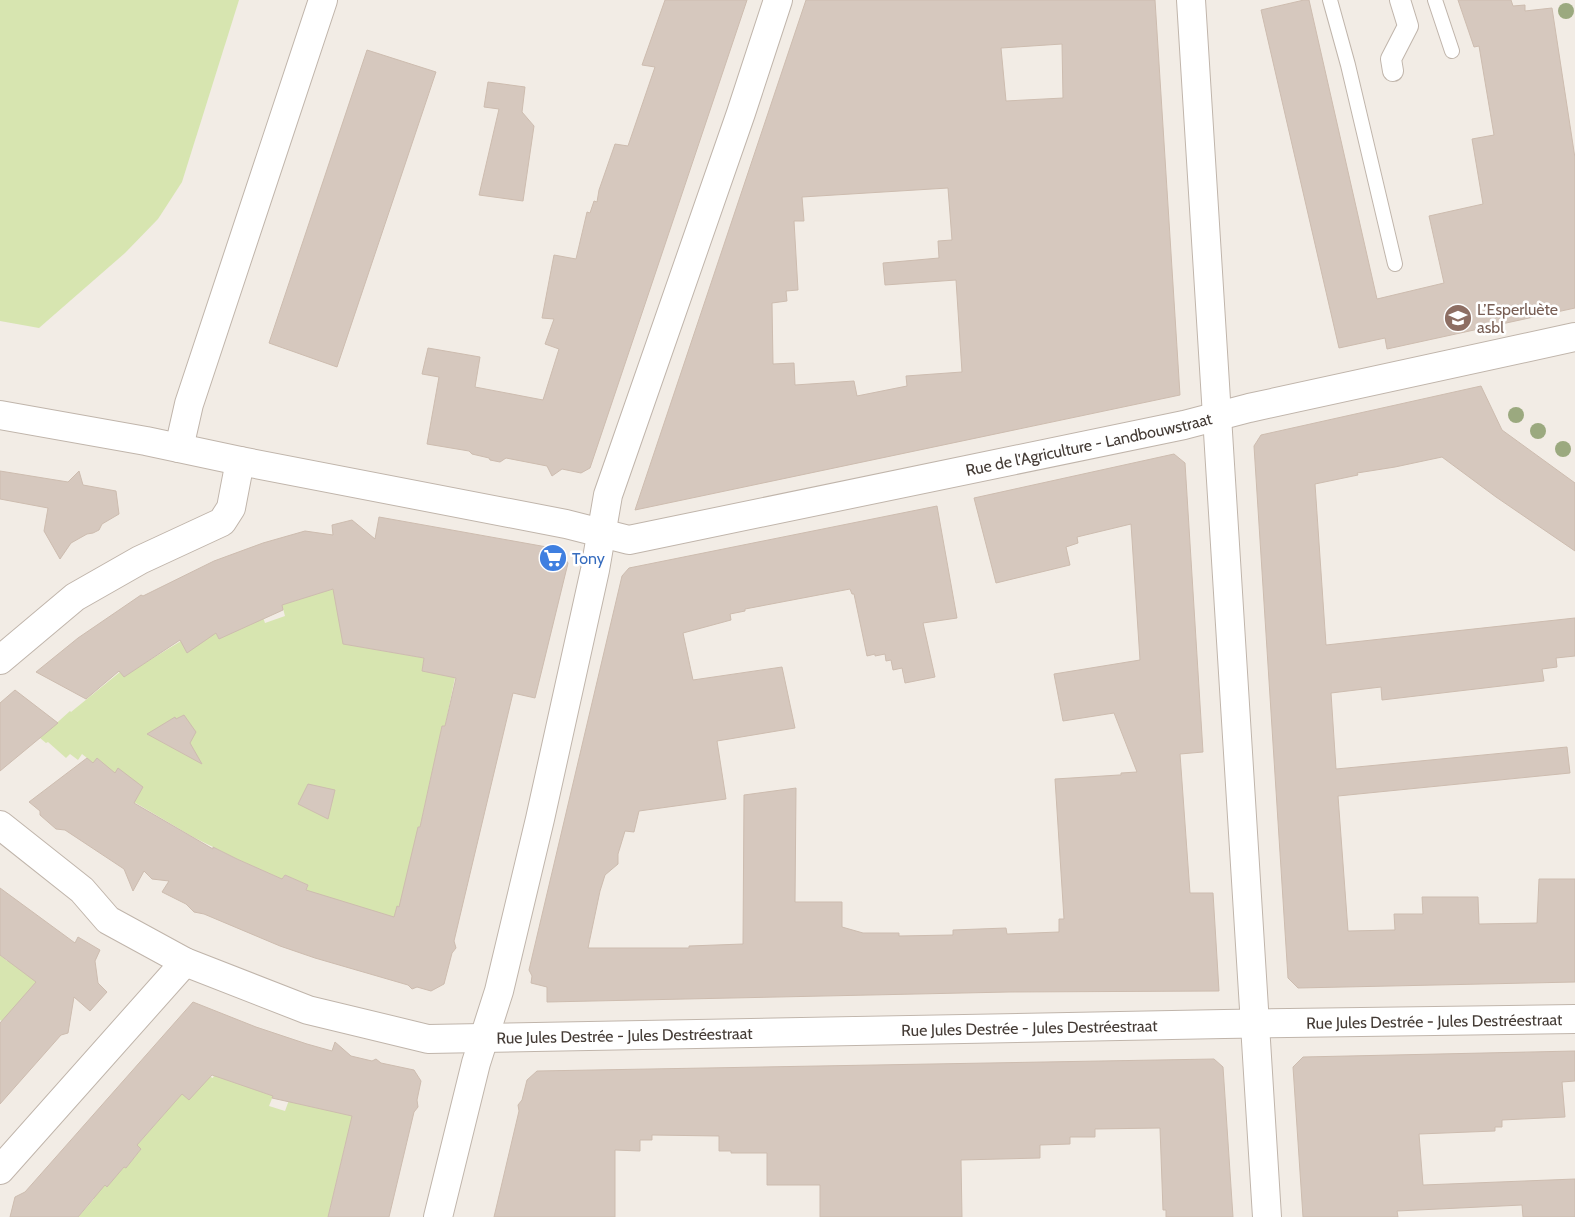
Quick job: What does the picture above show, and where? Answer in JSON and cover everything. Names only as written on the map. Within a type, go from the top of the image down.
[{"type":"street","points":[[180,448],[189,404],[323,0]]},
{"type":"street","points":[[438,1217],[476,1063],[499,991],[540,819],[595,570],[608,495],[741,114],[778,0]]},
{"type":"street","points":[[1191,0],[1267,1217]]},
{"type":"street","points":[[1393,70],[1391,59],[1408,26],[1400,0]]},
{"type":"street","name":"Rue de l'Agriculture - Landbouwstraat","points":[[0,415],[180,448],[566,524],[629,540],[1184,425],[1216,416],[1575,337]]},
{"type":"street","points":[[0,660],[75,598],[140,560],[222,522],[231,508],[240,461]]},
{"type":"street","name":"Rue Jules Destrée - Jules Destréestraat","points":[[0,825],[82,890],[108,920],[185,962],[308,1010],[428,1039],[1575,1018]]},
{"type":"street","points":[[0,1170],[185,962]]},
{"type":"lane","points":[[1330,0],[1395,264]]},
{"type":"lane","points":[[1435,0],[1452,51]]},
{"type":"green space","points":[[0,0],[239,0],[182,182],[158,219],[125,253],[39,328],[0,321]]},
{"type":"green space","points":[[348,585],[355,646],[424,658],[422,671],[433,673],[457,668],[445,726],[442,726],[420,827],[418,827],[407,932],[306,892],[308,885],[285,875],[282,879],[193,837],[107,785],[97,759],[93,763],[82,754],[78,760],[70,754],[66,758],[48,742],[46,743],[40,738],[70,711],[120,672],[124,676],[181,641],[216,633],[219,639],[225,636],[220,623],[260,609],[265,623],[285,616],[282,605]]},
{"type":"green space","points":[[0,955],[7,961],[47,974],[2,1021],[0,1020]]},
{"type":"green space","points":[[214,1075],[273,1096],[269,1106],[285,1111],[289,1100],[316,1108],[373,1113],[345,1145],[328,1217],[78,1217],[94,1199],[90,1196],[102,1183],[107,1186],[124,1167],[126,1168],[141,1149],[137,1145],[182,1093],[208,1076],[213,1078]]},
{"type":"building","points":[[665,0],[747,0],[590,468],[581,473],[562,469],[552,476],[547,466],[506,458],[500,462],[472,454],[469,451],[427,444],[439,377],[422,374],[428,348],[480,357],[475,387],[543,400],[559,349],[545,344],[554,319],[542,318],[554,255],[576,259],[587,212],[590,213],[594,201],[597,202],[599,190],[615,144],[628,146],[655,67],[642,65]]},
{"type":"building","points":[[806,0],[1155,0],[1180,395],[635,510]],"holes":[[[1062,44],[1063,98],[1006,101],[1001,48]],[[948,188],[952,240],[938,241],[939,258],[883,263],[885,285],[956,280],[962,372],[906,376],[907,386],[857,396],[854,381],[795,385],[794,363],[773,364],[772,303],[787,301],[786,291],[798,290],[794,221],[804,221],[802,197]]]},
{"type":"building","points":[[1309,0],[1377,299],[1444,283],[1429,216],[1483,204],[1472,139],[1494,135],[1479,46],[1474,47],[1458,0],[1511,0],[1513,6],[1525,5],[1525,11],[1552,8],[1575,158],[1575,308],[1387,349],[1385,338],[1339,348],[1261,10]]},
{"type":"building","points":[[367,50],[436,72],[337,367],[269,343]]},
{"type":"building","points":[[488,82],[525,87],[522,112],[534,126],[523,201],[479,195],[499,109],[484,107]]},
{"type":"building","points":[[1481,386],[1502,430],[1575,483],[1575,551],[1442,457],[1357,473],[1358,475],[1315,484],[1326,645],[1575,618],[1575,656],[1556,658],[1557,667],[1542,669],[1544,681],[1382,700],[1381,687],[1331,693],[1336,769],[1567,747],[1570,773],[1338,796],[1348,931],[1395,930],[1394,914],[1423,914],[1422,897],[1478,897],[1479,924],[1537,923],[1539,879],[1575,879],[1575,982],[1298,988],[1288,978],[1254,446],[1261,435]]},
{"type":"building","points":[[1174,454],[1185,463],[1203,752],[1180,754],[1190,893],[1213,893],[1219,991],[1009,992],[547,1002],[547,987],[531,983],[532,976],[529,970],[622,576],[629,568],[937,506],[957,618],[923,623],[935,677],[905,683],[902,668],[893,670],[891,660],[886,661],[885,654],[867,656],[854,594],[852,594],[850,589],[745,609],[745,611],[730,614],[731,620],[683,633],[693,680],[782,667],[795,728],[717,741],[726,799],[639,811],[634,832],[625,831],[618,854],[618,864],[605,875],[588,948],[689,948],[689,946],[743,944],[744,795],[796,788],[795,902],[842,902],[842,927],[863,933],[899,933],[899,936],[953,935],[953,930],[1006,928],[1007,934],[1059,932],[1059,919],[1064,919],[1055,779],[1121,775],[1121,773],[1137,772],[1114,713],[1063,721],[1054,674],[1140,660],[1131,524],[1077,537],[1078,543],[1066,547],[1070,565],[996,583],[974,498]]},
{"type":"building","points":[[0,471],[68,482],[79,471],[83,485],[116,491],[119,514],[102,524],[99,530],[71,543],[60,559],[44,531],[48,508],[0,499]]},
{"type":"building","points":[[379,517],[558,549],[568,563],[535,698],[513,693],[454,941],[456,948],[452,953],[444,984],[431,991],[417,987],[412,989],[408,985],[315,958],[280,946],[204,914],[194,912],[186,904],[162,892],[169,881],[152,879],[144,871],[133,891],[124,869],[65,830],[56,829],[29,802],[87,758],[93,763],[97,758],[115,773],[118,768],[143,787],[134,803],[213,849],[213,847],[282,879],[285,875],[308,885],[306,890],[394,917],[397,906],[399,907],[418,827],[420,827],[442,726],[445,726],[456,678],[422,671],[424,658],[343,644],[333,589],[282,605],[283,610],[219,639],[216,633],[187,653],[180,640],[124,677],[119,671],[86,699],[36,672],[78,638],[141,595],[143,596],[214,561],[263,543],[305,531],[333,535],[332,525],[352,520],[375,539]]},
{"type":"building","points":[[15,690],[58,723],[0,771],[0,703]]},
{"type":"building","points":[[184,715],[196,732],[190,743],[202,764],[147,734],[175,717],[176,719]]},
{"type":"building","points":[[308,784],[335,790],[328,819],[298,804]]},
{"type":"building","points":[[0,888],[75,943],[78,937],[100,950],[95,961],[98,983],[107,992],[90,1011],[74,997],[68,1033],[61,1035],[0,1104],[0,1023],[36,982],[0,955]]},
{"type":"building","points":[[193,1002],[256,1027],[307,1044],[332,1051],[335,1042],[351,1056],[372,1061],[376,1059],[381,1063],[414,1070],[421,1081],[417,1100],[418,1107],[414,1112],[389,1217],[328,1217],[352,1116],[272,1098],[273,1096],[212,1075],[189,1100],[182,1094],[137,1145],[141,1149],[126,1168],[124,1167],[107,1187],[105,1185],[78,1217],[10,1217],[15,1197],[25,1192]]},
{"type":"building","points":[[1575,1051],[1575,1081],[1562,1082],[1565,1117],[1502,1120],[1502,1127],[1495,1127],[1495,1131],[1419,1134],[1423,1185],[1575,1179],[1575,1217],[1523,1217],[1522,1205],[1397,1211],[1398,1217],[1303,1217],[1293,1067],[1303,1057]]},
{"type":"building","points":[[1214,1059],[1223,1067],[1233,1217],[1166,1217],[1166,1210],[1163,1210],[1160,1128],[1095,1129],[1095,1137],[1070,1137],[1070,1144],[1040,1145],[1040,1158],[961,1160],[962,1217],[820,1217],[820,1185],[767,1185],[767,1153],[719,1151],[719,1136],[652,1135],[652,1140],[640,1140],[640,1151],[615,1150],[615,1217],[494,1217],[519,1111],[518,1105],[522,1100],[527,1080],[537,1071]]},
{"type":"place","name":"L’Esperluète asbl","points":[[1458,318]]},
{"type":"place","name":"Tony","points":[[553,558]]}]
